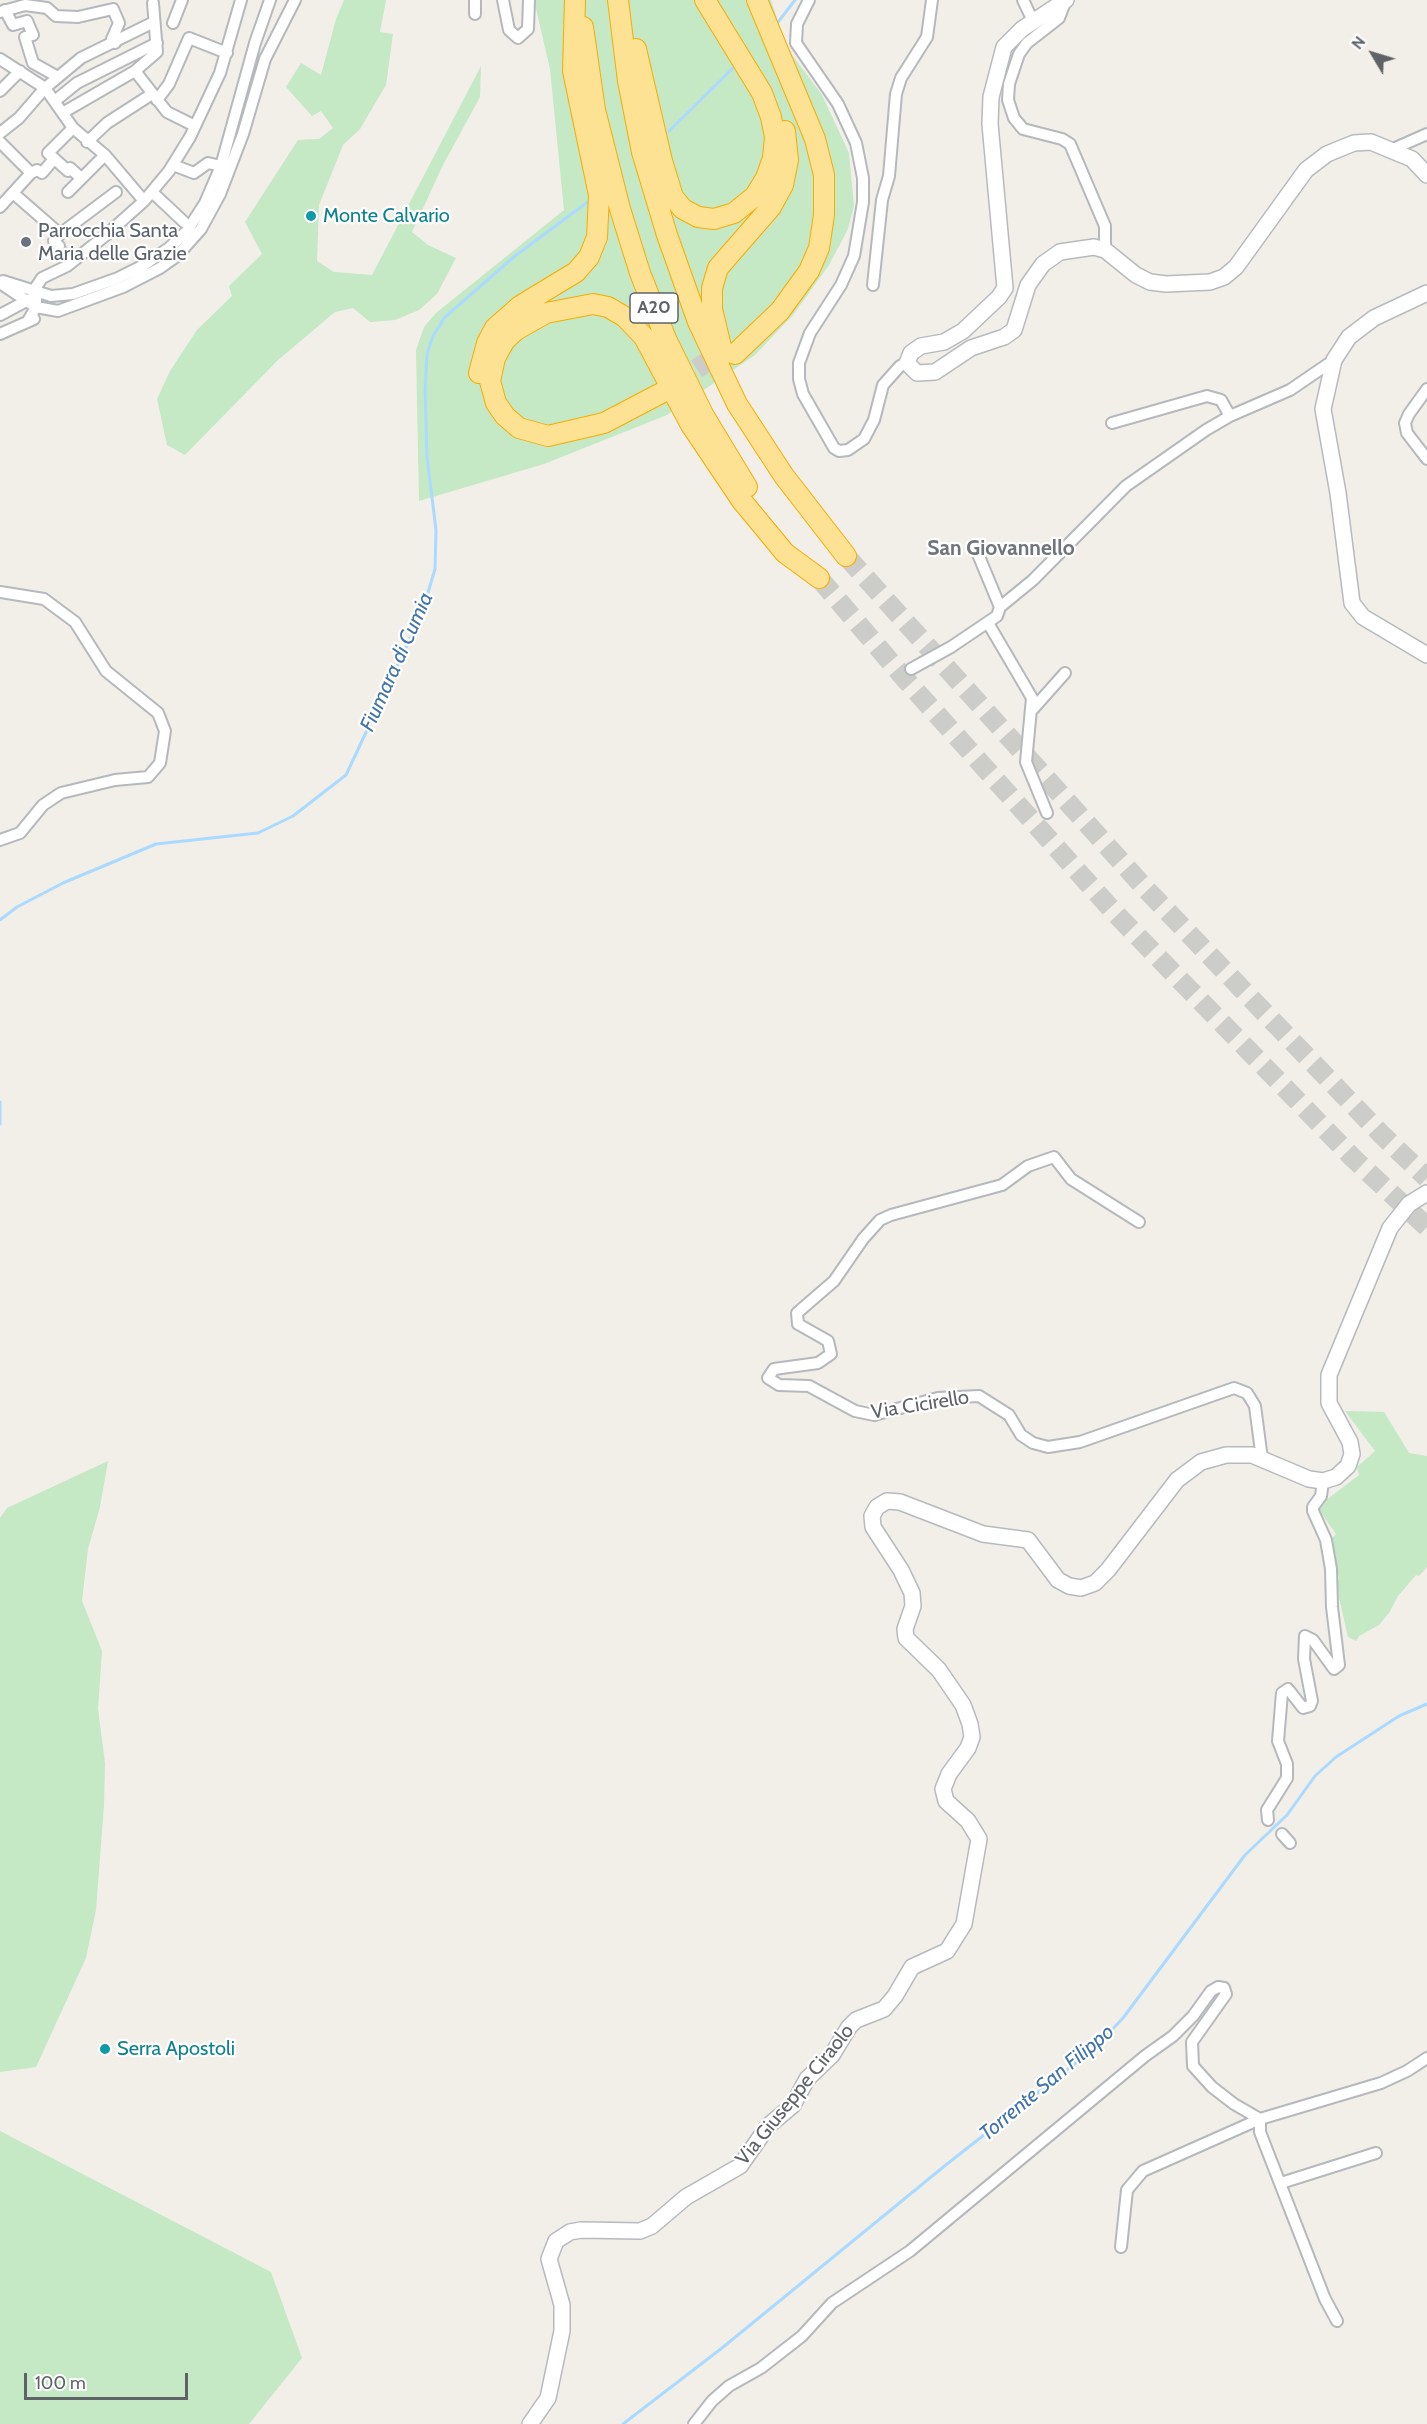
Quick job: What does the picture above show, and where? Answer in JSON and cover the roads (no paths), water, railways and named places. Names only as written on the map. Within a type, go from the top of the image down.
[{"type":"highway","name":"A20","points":[[577,0],[595,110],[620,209],[640,273],[666,339],[704,416],[752,494],[819,578],[785,553],[742,501],[691,425],[644,337],[625,317],[608,307],[593,304],[546,313],[516,330],[505,340],[495,358],[490,381],[496,403],[505,416],[519,428],[548,436],[604,423],[667,395],[606,431],[572,441],[547,443],[523,438],[507,429],[489,409],[480,385],[482,357],[495,328],[520,306],[576,272],[589,257],[597,237],[599,195],[573,71],[577,0]]},
{"type":"highway","name":"A20","points":[[618,0],[628,81],[653,192],[698,322],[737,404],[784,476],[846,556]]},
{"type":"highway","points":[[628,0],[641,76],[670,188],[677,203],[690,214],[714,219],[734,213],[754,196],[771,168],[775,136],[771,117],[759,87],[705,0]]},
{"type":"highway","points":[[713,0],[769,89],[784,127],[787,148],[786,174],[777,196],[759,221],[727,255],[718,268],[712,288],[712,309],[737,404]]},
{"type":"highway","points":[[747,0],[809,142],[815,166],[818,200],[816,229],[802,268],[767,314],[734,350],[764,328],[797,288],[819,248],[824,223],[824,175],[814,139],[757,0]]},
{"type":"street","points":[[28,321],[31,305],[37,293],[36,287],[42,278],[73,260],[148,196],[173,165],[195,126],[227,53],[241,0]]},
{"type":"street","points":[[0,282],[51,296],[72,294],[118,278],[155,259],[178,240],[205,203],[221,166],[255,43],[270,0]]},
{"type":"street","points":[[0,334],[51,312],[105,294],[160,268],[195,237],[226,181],[243,134],[265,58],[275,34],[295,0]]},
{"type":"street","points":[[475,0],[475,14]]},
{"type":"street","points":[[503,0],[509,30],[518,38],[528,29],[529,0]]},
{"type":"street","points":[[809,0],[797,24],[796,43],[838,104],[856,143],[863,178],[863,202],[854,256],[841,285],[810,333],[799,363],[799,379],[803,394],[834,448],[838,451],[848,450],[864,439],[874,420],[883,385],[900,366],[907,363],[911,353],[921,346],[944,342],[963,331],[1005,288],[990,105],[1001,54],[1009,41],[1033,21],[1066,0]]},
{"type":"street","points":[[873,285],[882,200],[889,176],[896,94],[901,78],[927,37],[932,0]]},
{"type":"street","points":[[1023,0],[1033,21]]},
{"type":"street","points":[[1066,0],[1059,18],[1028,43],[1019,54],[1009,84],[1010,106],[1014,118],[1023,129],[1062,139],[1070,144],[1105,226],[1105,250]]},
{"type":"street","points":[[173,23],[180,1]]},
{"type":"street","points":[[64,112],[135,71],[157,52],[153,3]]},
{"type":"street","points":[[58,77],[33,63],[25,37],[33,35],[27,21],[13,25],[3,11],[26,5],[47,8],[56,16],[78,17],[113,9],[119,23],[112,39],[115,43]]},
{"type":"street","points":[[0,133],[19,118],[45,88],[81,58],[154,22]]},
{"type":"street","points":[[87,142],[107,123],[155,97],[169,84],[189,38],[227,53]]},
{"type":"street","points":[[56,100],[77,83],[158,43]]},
{"type":"street","points":[[0,59],[45,88],[56,100],[73,128],[87,142],[105,155],[148,196],[184,222]]},
{"type":"street","points":[[0,91],[20,71]]},
{"type":"street","points":[[135,71],[167,112],[195,126]]},
{"type":"street","points":[[73,128],[48,153],[68,171],[70,168],[81,178]]},
{"type":"street","points":[[1394,149],[1427,134]]},
{"type":"street","points":[[907,363],[917,373],[928,374],[970,348],[1009,334],[1017,325],[1028,285],[1048,259],[1060,252],[1094,246],[1105,250],[1130,271],[1150,282],[1197,284],[1217,280],[1236,267],[1300,177],[1318,159],[1342,147],[1363,141],[1394,149],[1412,159],[1427,176]]},
{"type":"street","points":[[0,142],[31,173]]},
{"type":"street","points":[[68,192],[105,155]]},
{"type":"street","points":[[0,207],[31,173],[37,170],[42,173],[54,159]]},
{"type":"street","points":[[173,165],[194,172],[208,164],[221,166]]},
{"type":"street","points":[[0,189],[13,193],[60,234]]},
{"type":"street","points":[[59,246],[54,241],[60,234],[116,192]]},
{"type":"street","points":[[0,282],[31,305],[51,312]]},
{"type":"street","points":[[1427,293],[1362,325],[1342,345],[1334,360],[1324,399],[1323,420],[1338,493],[1352,603],[1363,617],[1427,654]]},
{"type":"street","points":[[0,315],[31,305]]},
{"type":"street","points":[[911,669],[997,616],[1000,607],[1033,580],[1126,486],[1230,416],[1290,390],[1334,360]]},
{"type":"street","points":[[1427,389],[1405,423],[1407,433],[1427,459]]},
{"type":"street","points":[[1112,423],[1207,396],[1221,399],[1230,416]]},
{"type":"street","points":[[975,547],[1000,607]]},
{"type":"street","points":[[0,592],[44,599],[75,622],[106,671],[158,713],[165,731],[160,763],[148,777],[115,780],[62,793],[43,805],[26,828],[15,836],[0,840]]},
{"type":"street","points":[[988,623],[1029,689],[1033,709],[1026,762],[1047,813]]},
{"type":"street","points":[[1033,709],[1065,673]]},
{"type":"street","name":"Via Cicirello","points":[[1138,1222],[1071,1179],[1058,1159],[1051,1157],[1028,1167],[1002,1185],[891,1215],[875,1226],[834,1281],[797,1313],[798,1324],[828,1341],[831,1354],[818,1363],[774,1369],[768,1378],[779,1385],[809,1386],[855,1412],[874,1415],[938,1398],[979,1396],[1009,1415],[1021,1436],[1033,1443],[1048,1447],[1080,1442],[1234,1388],[1247,1393],[1255,1406],[1262,1459]]},
{"type":"street","points":[[1268,1820],[1267,1810],[1287,1778],[1287,1764],[1278,1741],[1282,1693],[1288,1689],[1303,1708],[1310,1706],[1312,1701],[1304,1659],[1305,1636],[1313,1640],[1334,1669],[1338,1665],[1331,1569],[1326,1540],[1313,1507],[1324,1490],[1323,1481],[1342,1472],[1352,1454],[1350,1442],[1329,1403],[1327,1383],[1396,1218],[1409,1204],[1427,1193]]},
{"type":"street","name":"Via Giuseppe Ciraolo","points":[[530,2424],[548,2398],[562,2331],[562,2305],[549,2259],[556,2241],[570,2232],[581,2230],[640,2231],[652,2226],[693,2193],[740,2166],[768,2126],[793,2105],[807,2079],[832,2055],[849,2026],[856,2020],[884,2009],[896,1996],[912,1967],[947,1951],[964,1924],[979,1839],[968,1821],[946,1801],[943,1789],[949,1774],[968,1748],[972,1737],[970,1724],[963,1705],[939,1670],[906,1638],[905,1629],[913,1606],[912,1593],[902,1570],[873,1527],[872,1516],[877,1507],[887,1501],[900,1502],[983,1534],[1028,1540],[1058,1580],[1069,1586],[1081,1588],[1095,1583],[1108,1570],[1171,1487],[1192,1467],[1226,1455],[1252,1455],[1309,1479],[1323,1481]]},
{"type":"street","points":[[1282,1834],[1290,1843]]},
{"type":"street","points":[[694,2424],[711,2401],[729,2386],[761,2368],[802,2336],[832,2303],[910,2251],[1173,2036],[1193,2016],[1211,1991],[1218,1987],[1224,1988],[1226,1994],[1192,2042],[1193,2066],[1203,2080],[1260,2119]]},
{"type":"street","points":[[1121,2247],[1127,2190],[1143,2171],[1260,2119],[1362,2090],[1407,2071],[1427,2058]]},
{"type":"street","points":[[1260,2119],[1260,2132],[1325,2299],[1337,2321]]},
{"type":"street","points":[[1281,2183],[1376,2153]]},
{"type":"waterway","name":"Fiumara di Cumia","points":[[775,26],[795,0]]},
{"type":"waterway","name":"Fiumara di Cumia","points":[[669,131],[736,65]]},
{"type":"waterway","name":"Fiumara di Cumia","points":[[0,920],[17,907],[63,883],[156,844],[258,833],[293,816],[346,775],[422,613],[435,569],[436,530],[427,457],[425,390],[427,354],[433,336],[445,317],[515,256],[589,201]]},
{"type":"waterway","name":"Fiumara di Cumia","points":[[0,1102],[0,1124]]},
{"type":"waterway","name":"Torrente San Filippo","points":[[623,2424],[722,2348],[947,2164],[1095,2048],[1123,2018],[1245,1855],[1287,1815],[1315,1776],[1336,1757],[1399,1716],[1427,1704]]},
{"type":"tunnel","points":[[59,246],[72,259]]},
{"type":"tunnel","points":[[672,386],[727,348]]},
{"type":"tunnel","points":[[846,556],[1144,887],[1381,1134],[1427,1178]]},
{"type":"tunnel","points":[[819,578],[906,680],[1114,912],[1353,1158],[1427,1227]]},
{"type":"place","name":"Monte Calvario","points":[[311,216]]},
{"type":"place","name":"Parrocchia Santa Maria delle Grazie","points":[[26,242]]},
{"type":"place","name":"Serra Apostoli","points":[[105,2049]]},
{"type":"district","name":"San Giovannello","points":[[1001,549]]}]
